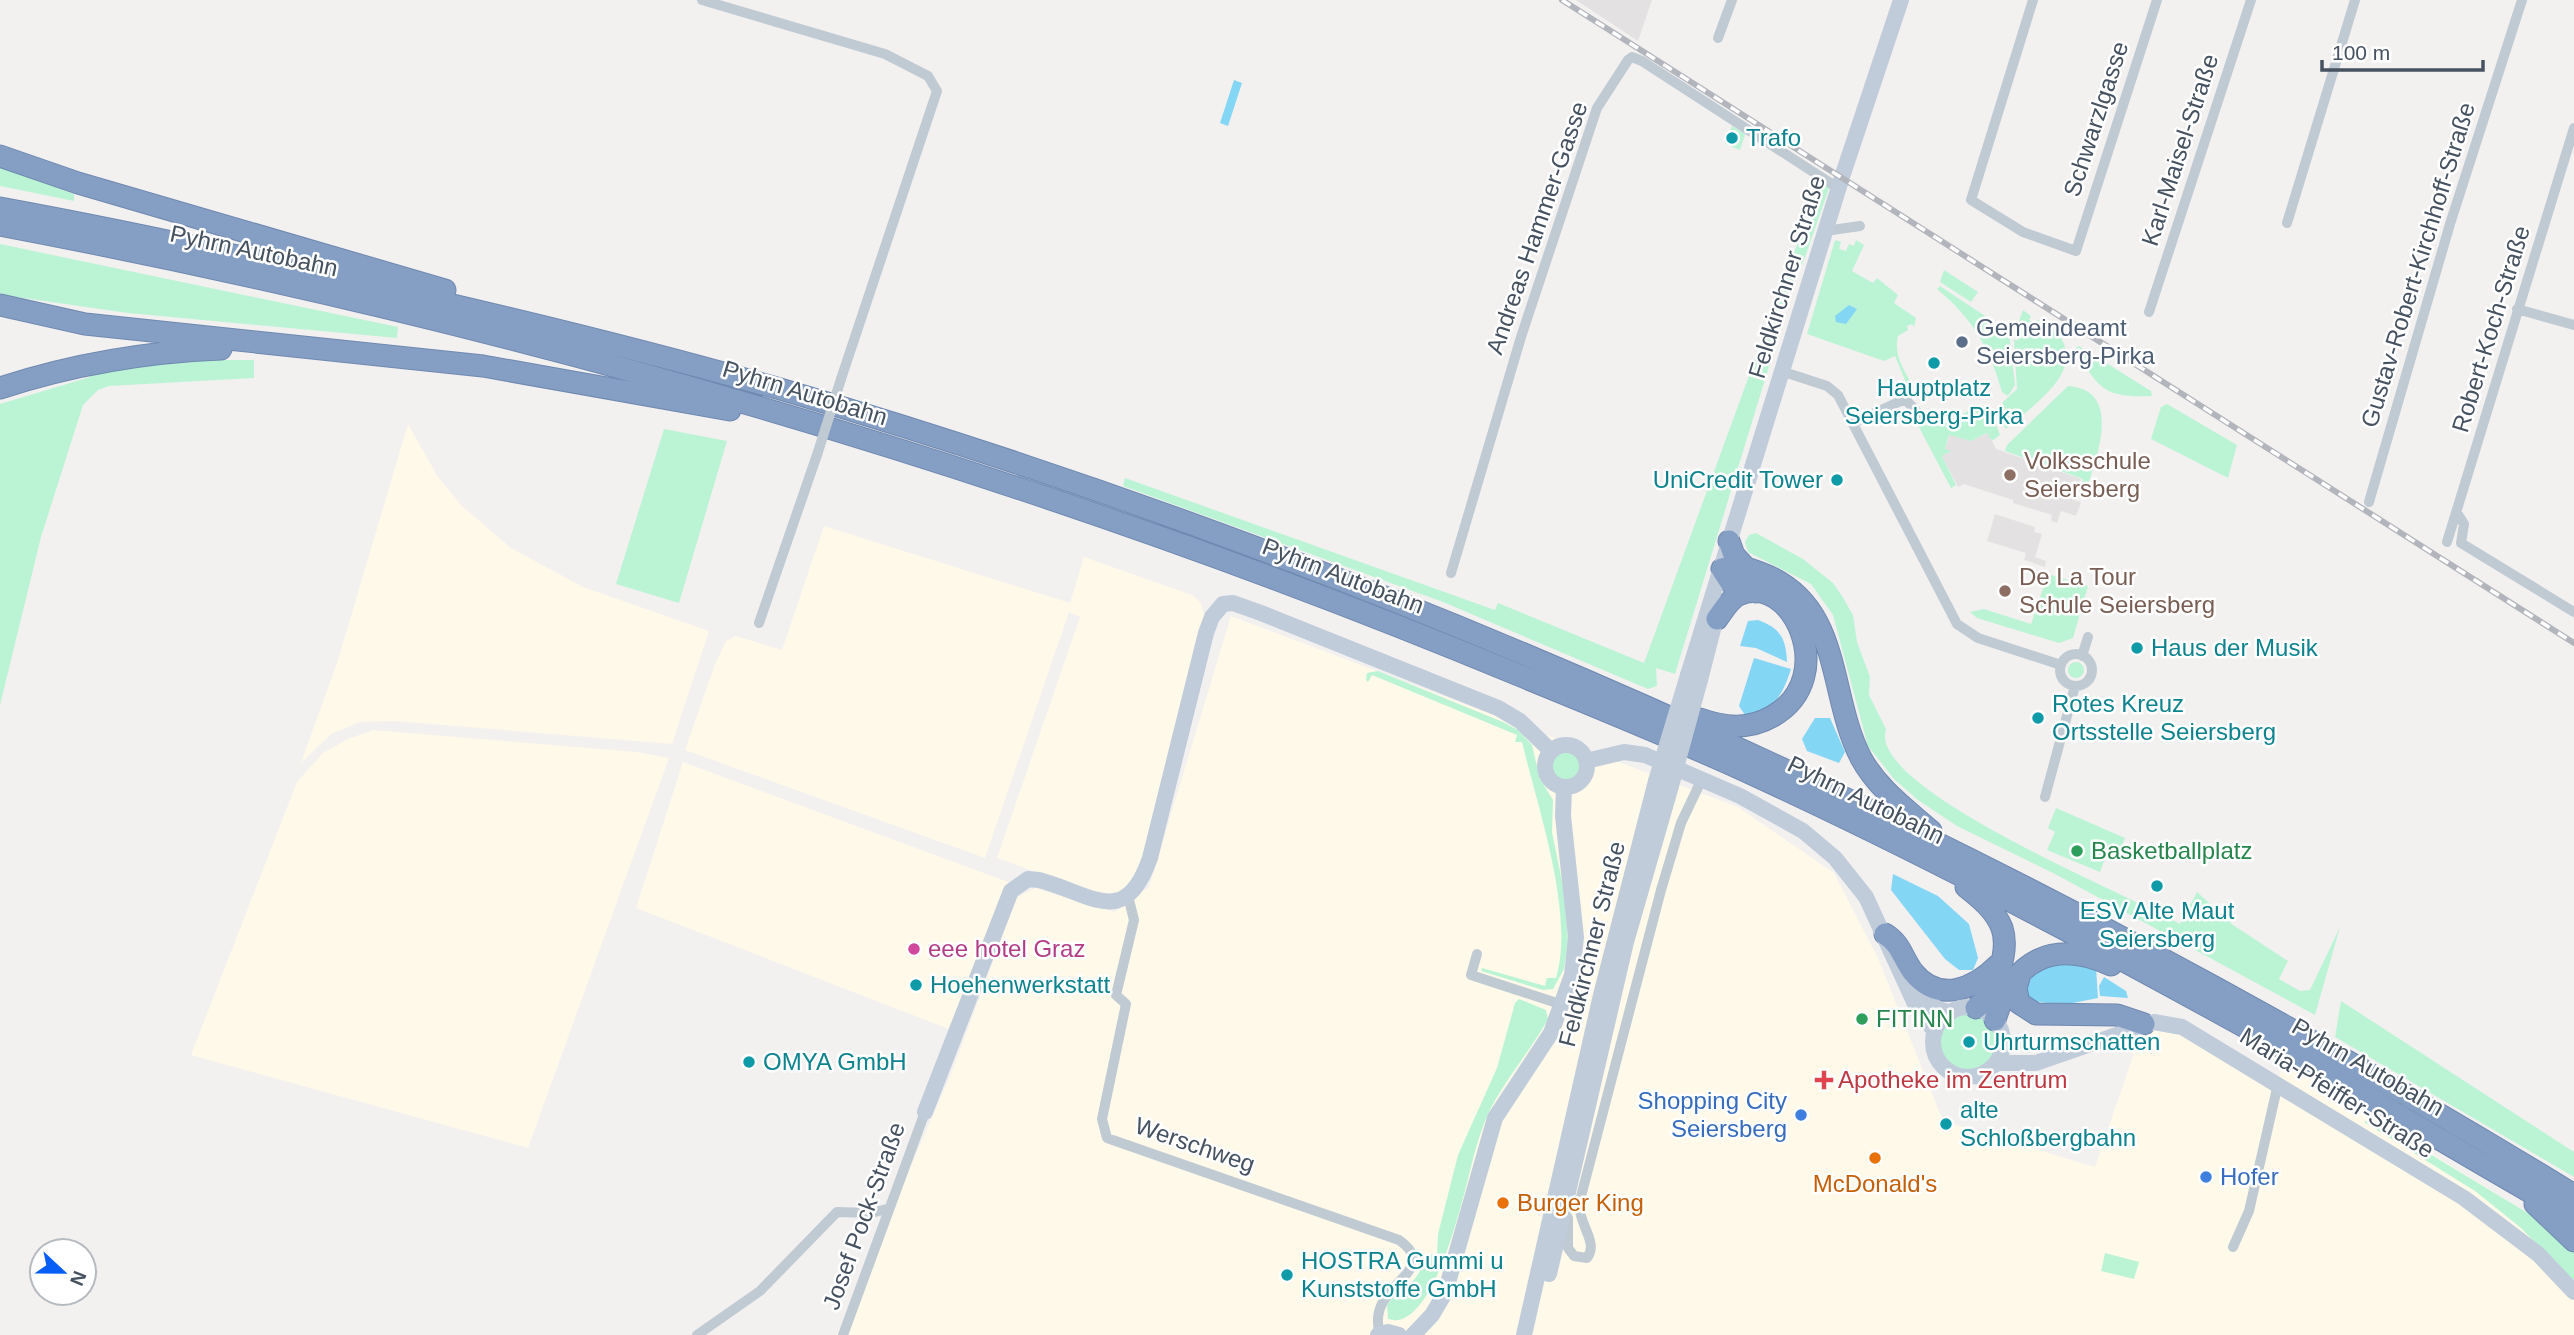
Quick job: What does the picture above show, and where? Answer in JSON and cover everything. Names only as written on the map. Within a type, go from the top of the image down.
[{"type":"highway","points":[[0,156],[78,183],[503,306],[563,330]]},
{"type":"highway","name":"Pyhrn Autobahn","points":[[0,208],[245,257],[563,330],[789,392],[1124,501],[1391,600],[1654,710],[1954,850],[2178,965],[2311,1038],[2574,1195]]},
{"type":"highway","name":"Pyhrn Autobahn","points":[[0,225],[259,277],[501,334],[815,423],[1088,510],[1385,619],[1749,772],[1934,861],[2084,937],[2246,1027],[2574,1217]]},
{"type":"highway","points":[[0,305],[85,324],[483,366],[815,423]]},
{"type":"highway","points":[[0,388],[65,367],[147,354],[285,346]]},
{"type":"highway","points":[[1730,541],[1734,555],[1745,567]]},
{"type":"highway","points":[[1654,710],[1674,709],[1715,724],[1739,727],[1756,724],[1785,708],[1802,685],[1806,670],[1806,643],[1789,611],[1770,596],[1731,583],[1722,569],[1732,566],[1745,567],[1791,589],[1812,611],[1830,648],[1850,734],[1862,761],[1878,783],[1954,850]]},
{"type":"highway","points":[[1717,619],[1737,596],[1756,592]]},
{"type":"highway","points":[[1934,861],[1987,903],[2002,929],[2003,953],[2000,964],[1990,992],[1976,1008]]},
{"type":"highway","points":[[1885,934],[1897,941],[1913,971],[1932,987],[1972,987],[2000,964]]},
{"type":"highway","points":[[1995,1020],[2004,995],[2020,974],[2049,954],[2071,952],[2095,958],[2156,985],[2168,986]]},
{"type":"highway","points":[[2020,974],[2017,997],[2025,1008],[2036,1014],[2117,1014],[2144,1024]]},
{"type":"highway","points":[[2514,1183],[2574,1241]]},
{"type":"main road","name":"Feldkirchner Straße","points":[[1694,677],[1717,619],[1722,569],[1781,371],[1901,0]]},
{"type":"main road","name":"Feldkirchner Straße","points":[[1524,1335],[1601,995],[1694,677],[1712,589],[1722,569]]},
{"type":"main road","points":[[925,1112],[1012,891],[1028,879],[1050,883],[1099,902],[1115,902],[1128,896],[1140,883],[1150,858],[1206,633],[1212,617],[1223,604],[1233,603],[1261,613],[1498,708],[1520,721],[1551,751]]},
{"type":"main road","points":[[1560,745],[1570,745],[1579,750],[1586,761],[1581,780],[1564,787],[1553,783],[1546,773],[1545,761],[1551,751],[1560,745]]},
{"type":"main road","points":[[1586,761],[1632,752],[1702,779],[1803,831],[1856,883],[1885,934],[1915,1004],[1936,1032]]},
{"type":"main road","name":"Feldkirchner Straße","points":[[1535,1335],[1664,783]]},
{"type":"main road","points":[[1413,1335],[1432,1315],[1448,1286],[1495,1118],[1546,1042],[1563,1005],[1574,965],[1576,937],[1564,825],[1564,787]]},
{"type":"main road","points":[[1906,979],[1938,1009],[1951,1012],[1976,1008],[1995,1020],[2003,1042],[1996,1063],[1976,1076],[1960,1076],[1950,1072],[1935,1052],[1936,1032],[1951,1012]]},
{"type":"main road","name":"Maria-Pfeiffer-Straße","points":[[1996,1063],[2036,1063],[2085,1048],[2119,1031],[2144,1024],[2162,1022],[2182,1027],[2464,1198],[2538,1254],[2574,1292]]},
{"type":"main road","name":"Maria-Pfeiffer-Straße","points":[[2003,1042],[2023,1052],[2049,1057]]},
{"type":"main road","points":[[1379,1334],[1399,1335]]},
{"type":"street","points":[[702,0],[885,54],[928,76],[937,91],[759,623]]},
{"type":"street","points":[[1718,38],[1732,0]]},
{"type":"street","name":"Schwarzlgasse","points":[[2033,0],[1971,200],[2023,232],[2076,251],[2157,0]]},
{"type":"street","name":"Karl-Maisel-Straße","points":[[2149,312],[2251,0]]},
{"type":"street","points":[[2287,223],[2355,0]]},
{"type":"street","name":"Gustav-Robert-Kirchhoff-Straße","points":[[2368,502],[2450,224],[2522,0]]},
{"type":"street","name":"Andreas Hammer-Gasse","points":[[1451,573],[1521,337],[1597,108],[1628,60],[1632,57],[1643,61],[1838,188]]},
{"type":"street","name":"Robert-Koch-Straße","points":[[2447,542],[2574,128]]},
{"type":"street","points":[[1825,231],[1860,226]]},
{"type":"street","points":[[2517,309],[2574,325]]},
{"type":"street","points":[[1781,371],[1828,386],[1838,395],[1958,624],[1978,638],[2061,664]]},
{"type":"street","points":[[1853,423],[1905,399],[1918,413]]},
{"type":"street","points":[[2457,513],[2464,524],[2461,543],[2574,612]]},
{"type":"street","points":[[2082,656],[2088,637]]},
{"type":"street","points":[[2072,655],[2082,656],[2091,666],[2091,676],[2084,684],[2075,686],[2063,679],[2061,664],[2072,655]]},
{"type":"street","points":[[2045,797],[2075,686]]},
{"type":"street","points":[[1571,1184],[1568,1248],[1574,1256],[1587,1258],[1593,1251],[1593,1244],[1579,1218],[1585,1180],[1661,890],[1681,823],[1702,779]]},
{"type":"street","name":"Werschweg","points":[[1128,896],[1134,920],[1116,995],[1126,1004],[1102,1119],[1107,1138],[1399,1240],[1412,1252],[1413,1260],[1409,1275],[1387,1293],[1378,1308],[1379,1334]]},
{"type":"street","points":[[1477,954],[1471,975],[1563,1005]]},
{"type":"street","points":[[2233,1247],[2249,1211],[2278,1084]]},
{"type":"street","name":"Josef Pock-Straße","points":[[843,1335],[887,1209],[925,1112]]},
{"type":"street","points":[[696,1335],[760,1291],[837,1212],[871,1213],[887,1209]]},
{"type":"shaded area","points":[[1576,0],[1652,0],[1638,41]]},
{"type":"shaded area","points":[[408,424],[438,477],[462,506],[511,548],[583,587],[709,631],[672,744],[394,721],[360,722],[331,734],[301,763],[338,660]]},
{"type":"shaded area","name":"Volksschule Seiersberg","points":[[1988,433],[1996,449],[2081,479],[2073,499],[2081,502],[2076,516],[2061,511],[2057,523],[2051,521],[2052,515],[2013,503],[2013,500],[1964,484],[1958,487],[1942,456],[1950,452],[1945,449],[1950,434],[1971,441]]},
{"type":"shaded area","name":"Volksschule Seiersberg","points":[[1995,514],[2035,527],[2034,532],[2042,534],[2035,557],[2046,561],[2045,567],[2024,560],[2026,553],[1987,541]]},
{"type":"shaded area","points":[[824,526],[1070,603],[1084,557],[1192,595],[1201,603],[1204,616],[1144,856],[1127,889],[1114,896],[1084,889],[997,858],[1080,617],[1069,612],[985,858],[685,750],[715,664],[726,641],[736,636],[782,650]]},
{"type":"shaded area","name":"Shopping City Seiersberg","points":[[1231,616],[1738,807],[1834,873],[1878,958],[1943,1121],[2095,1167],[2144,1024],[2154,1022],[2277,1083],[2284,1063],[2531,1215],[2574,1253],[2574,1335],[837,1335],[951,1074],[1017,897],[1035,888],[1115,912],[1149,887]]},
{"type":"shaded area","points":[[373,730],[638,752],[669,758],[528,1148],[191,1055],[297,782],[323,753],[348,739]]},
{"type":"shaded area","points":[[683,762],[1011,883],[954,1031],[636,908]]},
{"type":"green space","points":[[1732,126],[1745,134],[1740,150],[1725,144]]},
{"type":"green space","points":[[0,166],[74,194],[74,201],[0,186]]},
{"type":"green space","points":[[1810,178],[1818,179],[1829,188],[1804,260],[1781,306],[1778,337],[1675,674],[1656,668],[1657,686],[1648,689],[1443,602],[1123,486],[1125,478],[1495,610],[1498,603],[1644,663],[1810,209],[1813,186]]},
{"type":"green space","points":[[1835,240],[1841,242],[1839,249],[1846,251],[1849,244],[1854,246],[1856,240],[1864,245],[1852,271],[1873,283],[1877,278],[1898,295],[1894,303],[1916,318],[1914,327],[1912,324],[1907,326],[1908,330],[1898,336],[1897,343],[1901,363],[1914,388],[1909,390],[1895,356],[1884,361],[1807,334]]},
{"type":"green space","points":[[0,244],[398,327],[397,338],[128,313],[9,296],[0,293]]},
{"type":"green space","points":[[1944,270],[1978,292],[1971,302],[1940,282]]},
{"type":"green space","points":[[1940,286],[2009,332],[2015,385],[2008,396],[2002,392],[1992,361],[1978,335],[1960,311],[1937,289]]},
{"type":"green space","points":[[2023,310],[2031,316],[2029,320],[2038,320],[2060,337],[2066,353],[2065,366],[2050,390],[2006,429],[1999,418],[2003,402],[2017,389],[2014,340],[2018,340],[2019,335],[2014,335]]},
{"type":"green space","points":[[2079,346],[2151,391],[2152,396],[2123,395],[2104,388],[2083,362],[2075,348]]},
{"type":"green space","points":[[209,360],[254,360],[254,378],[109,386],[98,390],[83,405],[41,537],[0,705],[0,404],[90,377],[90,371]]},
{"type":"green space","points":[[2068,386],[2086,391],[2096,400],[2101,414],[2099,448],[2084,497],[2078,495],[2083,479],[2005,451],[2007,445]]},
{"type":"green space","points":[[2167,404],[2237,445],[2228,478],[2151,439],[2161,407]]},
{"type":"green space","points":[[1972,409],[1979,410],[1978,415],[1983,415],[1984,411],[1994,419],[2000,435],[1992,441],[1987,433],[1971,441],[1949,435],[1945,449],[1951,451],[1942,456],[1956,485],[1951,488],[1914,418],[1928,426],[1936,426]]},
{"type":"green space","points":[[664,429],[727,441],[679,603],[616,584]]},
{"type":"green space","points":[[1756,533],[1803,559],[1833,583],[1853,615],[1857,642],[1870,677],[1869,695],[1886,729],[1891,753],[1917,781],[1958,810],[2061,866],[2180,924],[2197,892],[2233,925],[2288,961],[2279,979],[2300,991],[2310,990],[2340,927],[2315,1015],[2055,874],[1957,826],[1918,800],[1894,779],[1868,746],[1833,615],[1811,584],[1748,552],[1745,542],[1749,535]]},
{"type":"green space","points":[[2048,574],[2088,586],[2073,638],[2059,643],[1977,618],[1970,612],[1984,609],[2031,624]]},
{"type":"green space","points":[[2076,662],[2082,664],[2082,676],[2076,678],[2070,676],[2068,670],[2070,664]]},
{"type":"green space","points":[[1378,671],[1503,722],[1518,730],[1532,745],[1540,779],[1553,800],[1552,832],[1565,896],[1568,941],[1564,969],[1553,989],[1543,990],[1481,971],[1482,968],[1545,986],[1547,978],[1556,978],[1561,952],[1558,893],[1545,829],[1522,742],[1515,742],[1517,735],[1372,675],[1368,682],[1366,680],[1367,673]]},
{"type":"green space","points":[[1566,751],[1577,755],[1581,766],[1577,777],[1566,781],[1555,777],[1551,766],[1555,755]]},
{"type":"green space","points":[[2056,808],[2125,838],[2118,856],[2107,853],[2100,872],[2047,850],[2055,832],[2048,828]]},
{"type":"green space","points":[[1519,999],[1546,1010],[1548,1019],[1502,1089],[1486,1119],[1456,1222],[1434,1281],[1421,1304],[1405,1318],[1388,1319],[1387,1305],[1415,1278],[1422,1265],[1423,1255],[1437,1254],[1438,1234],[1458,1155],[1497,1068],[1515,1003]]},
{"type":"green space","points":[[2341,1001],[2574,1152],[2574,1177],[2335,1037]]},
{"type":"green space","points":[[1968,1014],[1979,1016],[1992,1027],[1997,1043],[1995,1054],[1984,1067],[1968,1072],[1957,1070],[1944,1059],[1939,1043],[1941,1032],[1952,1019]]},
{"type":"green space","points":[[2372,1119],[2531,1215],[2574,1253],[2574,1283],[2521,1228],[2475,1191],[2364,1122]]},
{"type":"green space","points":[[2105,1253],[2139,1262],[2134,1279],[2101,1271]]},
{"type":"water","points":[[1234,80],[1242,83],[1228,126],[1220,123]]},
{"type":"water","points":[[1849,305],[1857,309],[1846,324],[1836,322],[1835,316]]},
{"type":"water","points":[[1758,620],[1777,630],[1785,646],[1787,662],[1756,648],[1740,646],[1748,621]]},
{"type":"water","points":[[1754,658],[1791,669],[1776,700],[1764,710],[1747,718],[1739,706]]},
{"type":"water","points":[[1815,718],[1830,718],[1845,752],[1839,763],[1807,751],[1802,739]]},
{"type":"water","points":[[1893,874],[1938,896],[1969,924],[1978,958],[1973,970],[1959,970],[1945,959],[1891,890]]},
{"type":"water","points":[[2055,961],[2096,967],[2098,998],[2063,1005],[2032,1001],[2026,992],[2030,978]]},
{"type":"water","points":[[2104,977],[2126,991],[2128,998],[2100,996],[2099,986]]},
{"type":"railway","points":[[1562,0],[2574,643]]},
{"type":"place","name":"Trafo","points":[[1732,138]]},
{"type":"place","name":"Gemeindeamt Seiersberg-Pirka","points":[[1962,342]]},
{"type":"place","name":"Hauptplatz Seiersberg-Pirka","points":[[1934,363]]},
{"type":"place","name":"Volksschule Seiersberg","points":[[2010,475]]},
{"type":"place","name":"UniCredit Tower","points":[[1837,480]]},
{"type":"place","name":"De La Tour Schule Seiersberg","points":[[2005,591]]},
{"type":"place","name":"Haus der Musik","points":[[2137,648]]},
{"type":"place","name":"Rotes Kreuz Ortsstelle Seiersberg","points":[[2038,718]]},
{"type":"place","name":"Basketballplatz","points":[[2077,851]]},
{"type":"place","name":"ESV Alte Maut Seiersberg","points":[[2157,886]]},
{"type":"place","name":"eee hotel Graz","points":[[914,949]]},
{"type":"place","name":"Hoehenwerkstatt","points":[[916,985]]},
{"type":"place","name":"FITINN","points":[[1862,1019]]},
{"type":"place","name":"Uhrturmschatten","points":[[1969,1042]]},
{"type":"place","name":"OMYA GmbH","points":[[749,1062]]},
{"type":"place","name":"Apotheke im Zentrum","points":[[1824,1080]]},
{"type":"place","name":"Shopping City Seiersberg","points":[[1801,1115]]},
{"type":"place","name":"alte Schloßbergbahn","points":[[1946,1124]]},
{"type":"place","name":"McDonald's","points":[[1875,1158]]},
{"type":"place","name":"Hofer","points":[[2206,1177]]},
{"type":"place","name":"Burger King","points":[[1503,1203]]},
{"type":"place","name":"HOSTRA Gummi u Kunststoffe GmbH","points":[[1287,1275]]}]
